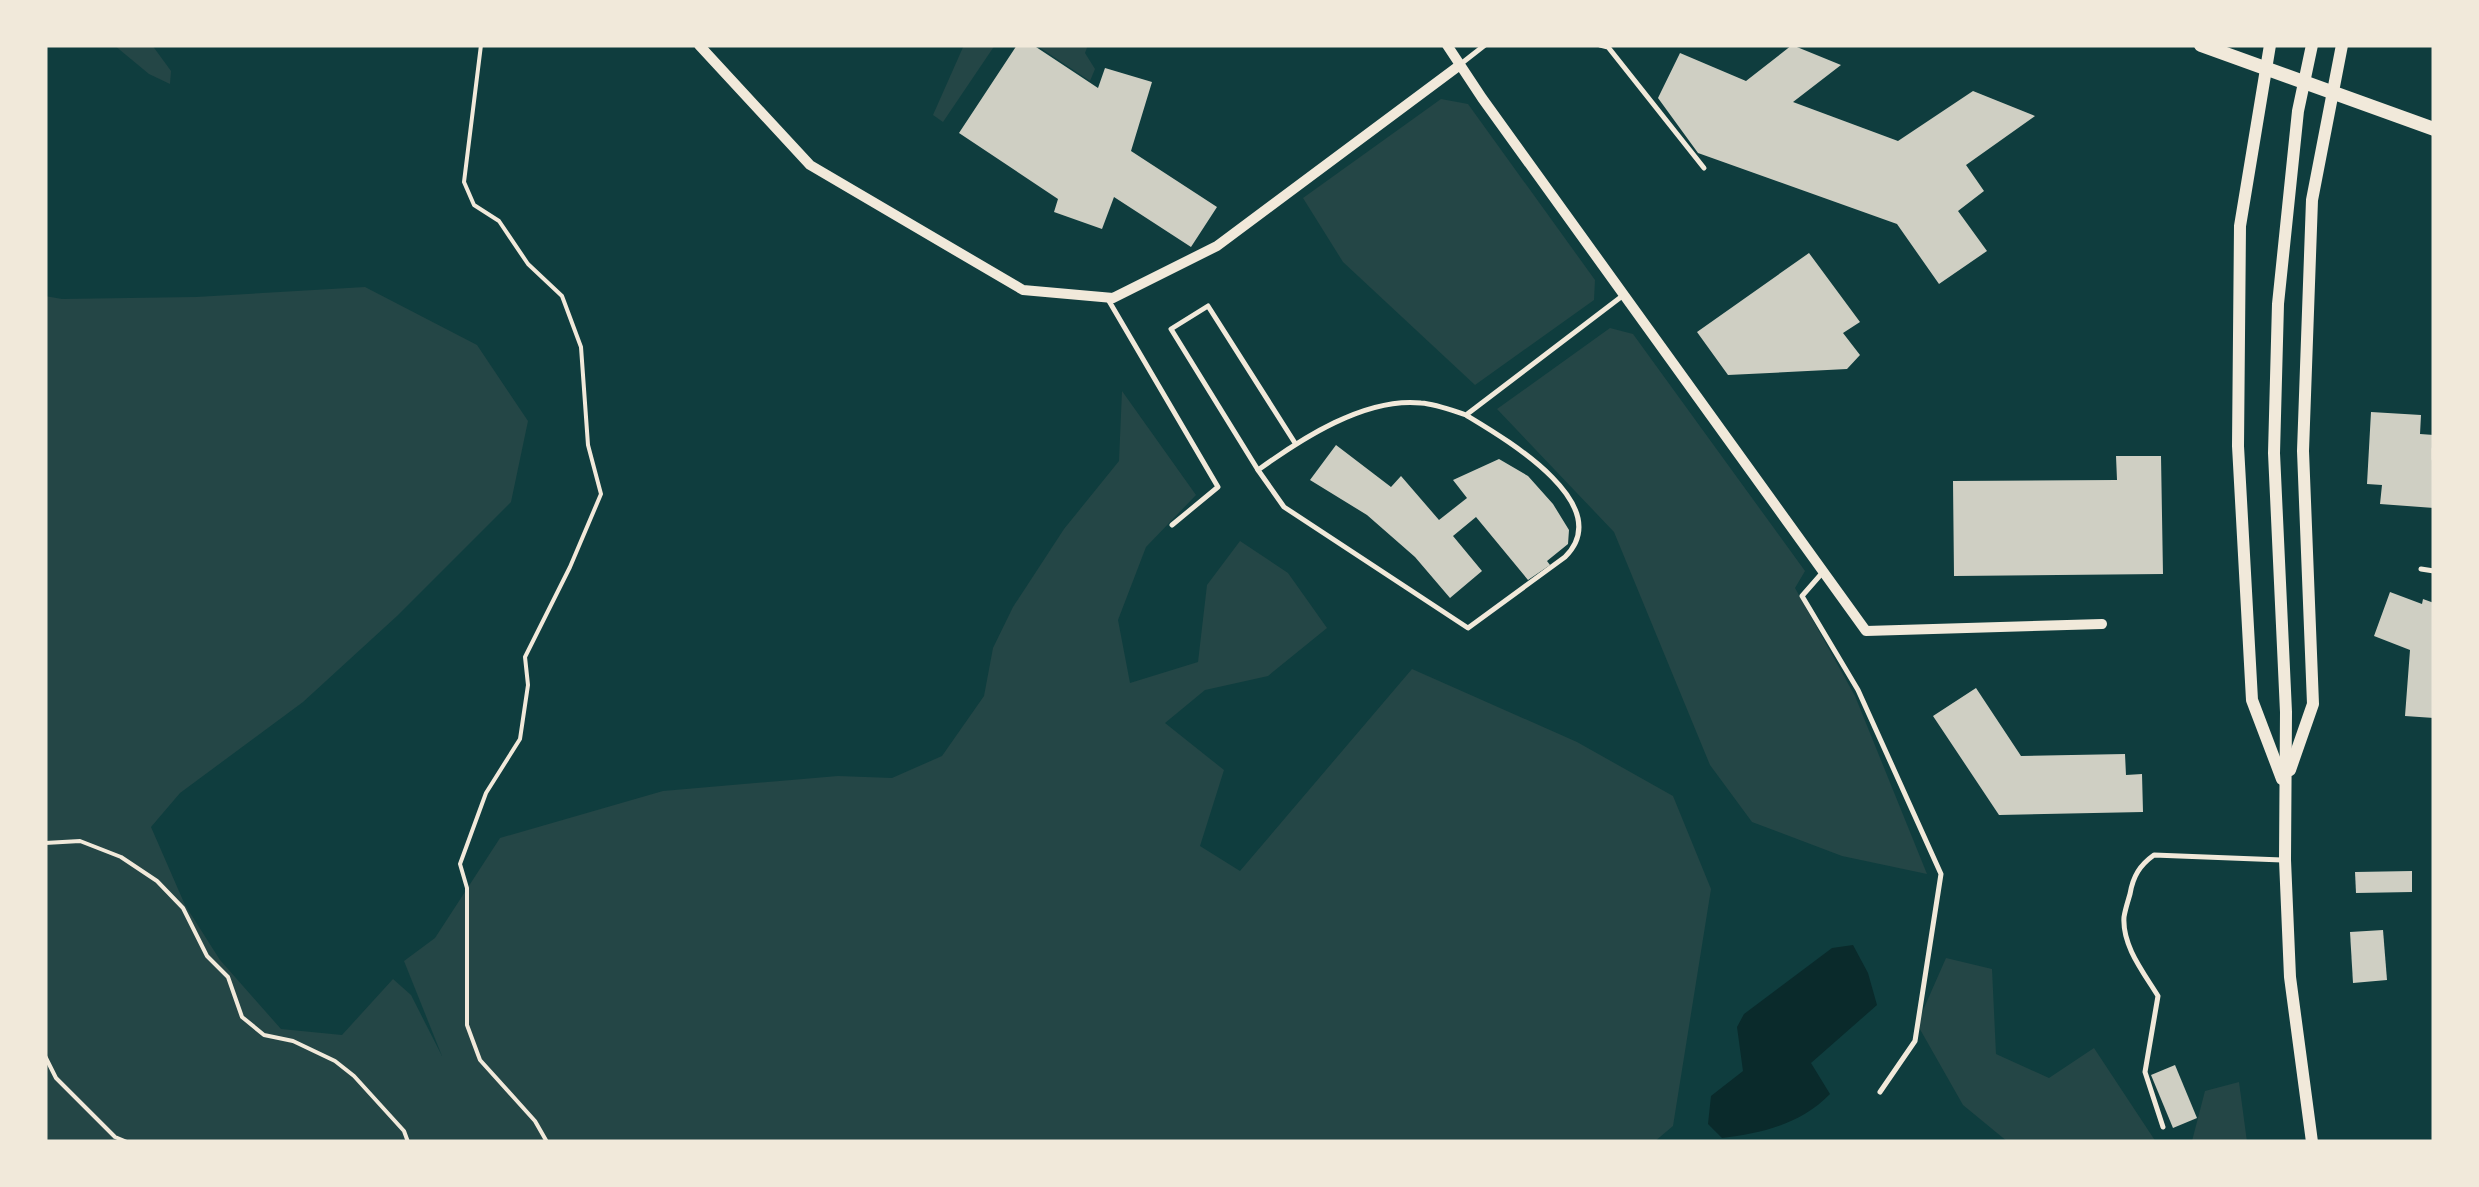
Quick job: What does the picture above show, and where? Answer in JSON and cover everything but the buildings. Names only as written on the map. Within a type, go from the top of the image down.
[{"type":"main road","points":[[2202,45],[2434,128]]},
{"type":"street","points":[[699,45],[810,165],[1022,290],[1107,298],[1134,290],[1217,246],[1460,65]]},
{"type":"street","points":[[1447,45],[1866,631],[2102,624]]},
{"type":"street","points":[[2270,45],[2240,226],[2238,446],[2252,700],[2284,786]]},
{"type":"street","points":[[2312,45],[2298,111],[2278,322],[2274,453],[2286,712],[2285,860],[2290,977],[2312,1142]]},
{"type":"street","points":[[2284,786],[2313,704],[2304,432],[2312,200],[2342,45]]},
{"type":"lane","points":[[1460,65],[1484,45]]},
{"type":"lane","points":[[1600,45],[1608,47],[1704,168]]},
{"type":"lane","points":[[1466,416],[1624,295]]},
{"type":"lane","points":[[1107,298],[1218,486],[1172,525]]},
{"type":"lane","points":[[1258,470],[1330,425],[1395,404],[1420,402],[1466,416],[1541,465],[1574,507],[1578,520],[1575,547],[1468,628],[1284,507],[1258,470],[1171,329],[1208,306],[1295,444]]},
{"type":"lane","points":[[2434,449],[2434,459]]},
{"type":"lane","points":[[2421,569],[2434,571]]},
{"type":"lane","points":[[1823,572],[1802,596],[1858,690],[1941,874],[1915,1042],[1880,1092]]},
{"type":"lane","points":[[2163,1127],[2145,1072],[2158,996],[2137,964],[2124,919],[2140,865],[2154,855],[2178,854],[2285,860]]},
{"type":"path","points":[[482,45],[464,182],[474,205],[499,221],[528,264],[562,296],[581,347],[588,446],[601,494],[525,657],[528,684],[520,739],[486,792],[460,864],[467,888],[468,1025],[480,1060],[535,1121],[547,1142]]},
{"type":"path","points":[[45,843],[80,840],[121,857],[157,881],[183,908],[208,956],[228,977],[242,1017],[264,1035],[292,1041],[335,1061],[354,1076],[404,1131],[408,1142]]},
{"type":"path","points":[[45,1056],[56,1078],[115,1137],[127,1142]]},
{"type":"shaded area","points":[[114,45],[152,45],[171,71],[170,84],[149,74]]},
{"type":"shaded area","points":[[964,45],[995,45],[943,122],[933,115]]},
{"type":"shaded area","points":[[1036,45],[1088,45],[1085,53],[1095,69],[1090,81]]},
{"type":"shaded area","points":[[1441,99],[1468,104],[1595,280],[1594,300],[1475,385],[1343,262],[1303,198]]},
{"type":"shaded area","points":[[365,287],[477,345],[528,421],[511,502],[397,616],[303,702],[180,793],[151,827],[185,905],[220,960],[281,1029],[342,1035],[393,979],[411,995],[442,1056],[404,961],[435,938],[500,838],[663,791],[838,776],[892,778],[942,756],[984,696],[993,648],[1013,607],[1064,529],[1119,461],[1122,391],[1196,495],[1146,547],[1118,620],[1130,683],[1198,662],[1207,585],[1240,541],[1288,573],[1327,628],[1268,676],[1205,690],[1165,723],[1224,770],[1200,846],[1240,871],[1412,669],[1577,742],[1673,796],[1711,889],[1673,1126],[1654,1142],[45,1142],[45,296],[196,297]]},
{"type":"shaded area","points":[[1610,328],[1633,334],[1805,571],[1795,588],[1855,696],[1927,874],[1842,856],[1752,822],[1710,765],[1614,532],[1497,409]]},
{"type":"shaded area","points":[[1853,945],[1868,973],[1877,1005],[1811,1063],[1830,1094],[1794,1120],[1722,1138],[1708,1124],[1711,1096],[1743,1071],[1737,1027],[1744,1014],[1832,948]]},
{"type":"shaded area","points":[[1946,958],[1992,969],[1996,1054],[2049,1078],[2094,1048],[2156,1142],[2008,1142],[1963,1105],[1917,1024]]},
{"type":"shaded area","points":[[2239,1082],[2247,1142],[2175,1142],[2192,1141],[2205,1091]]}]
